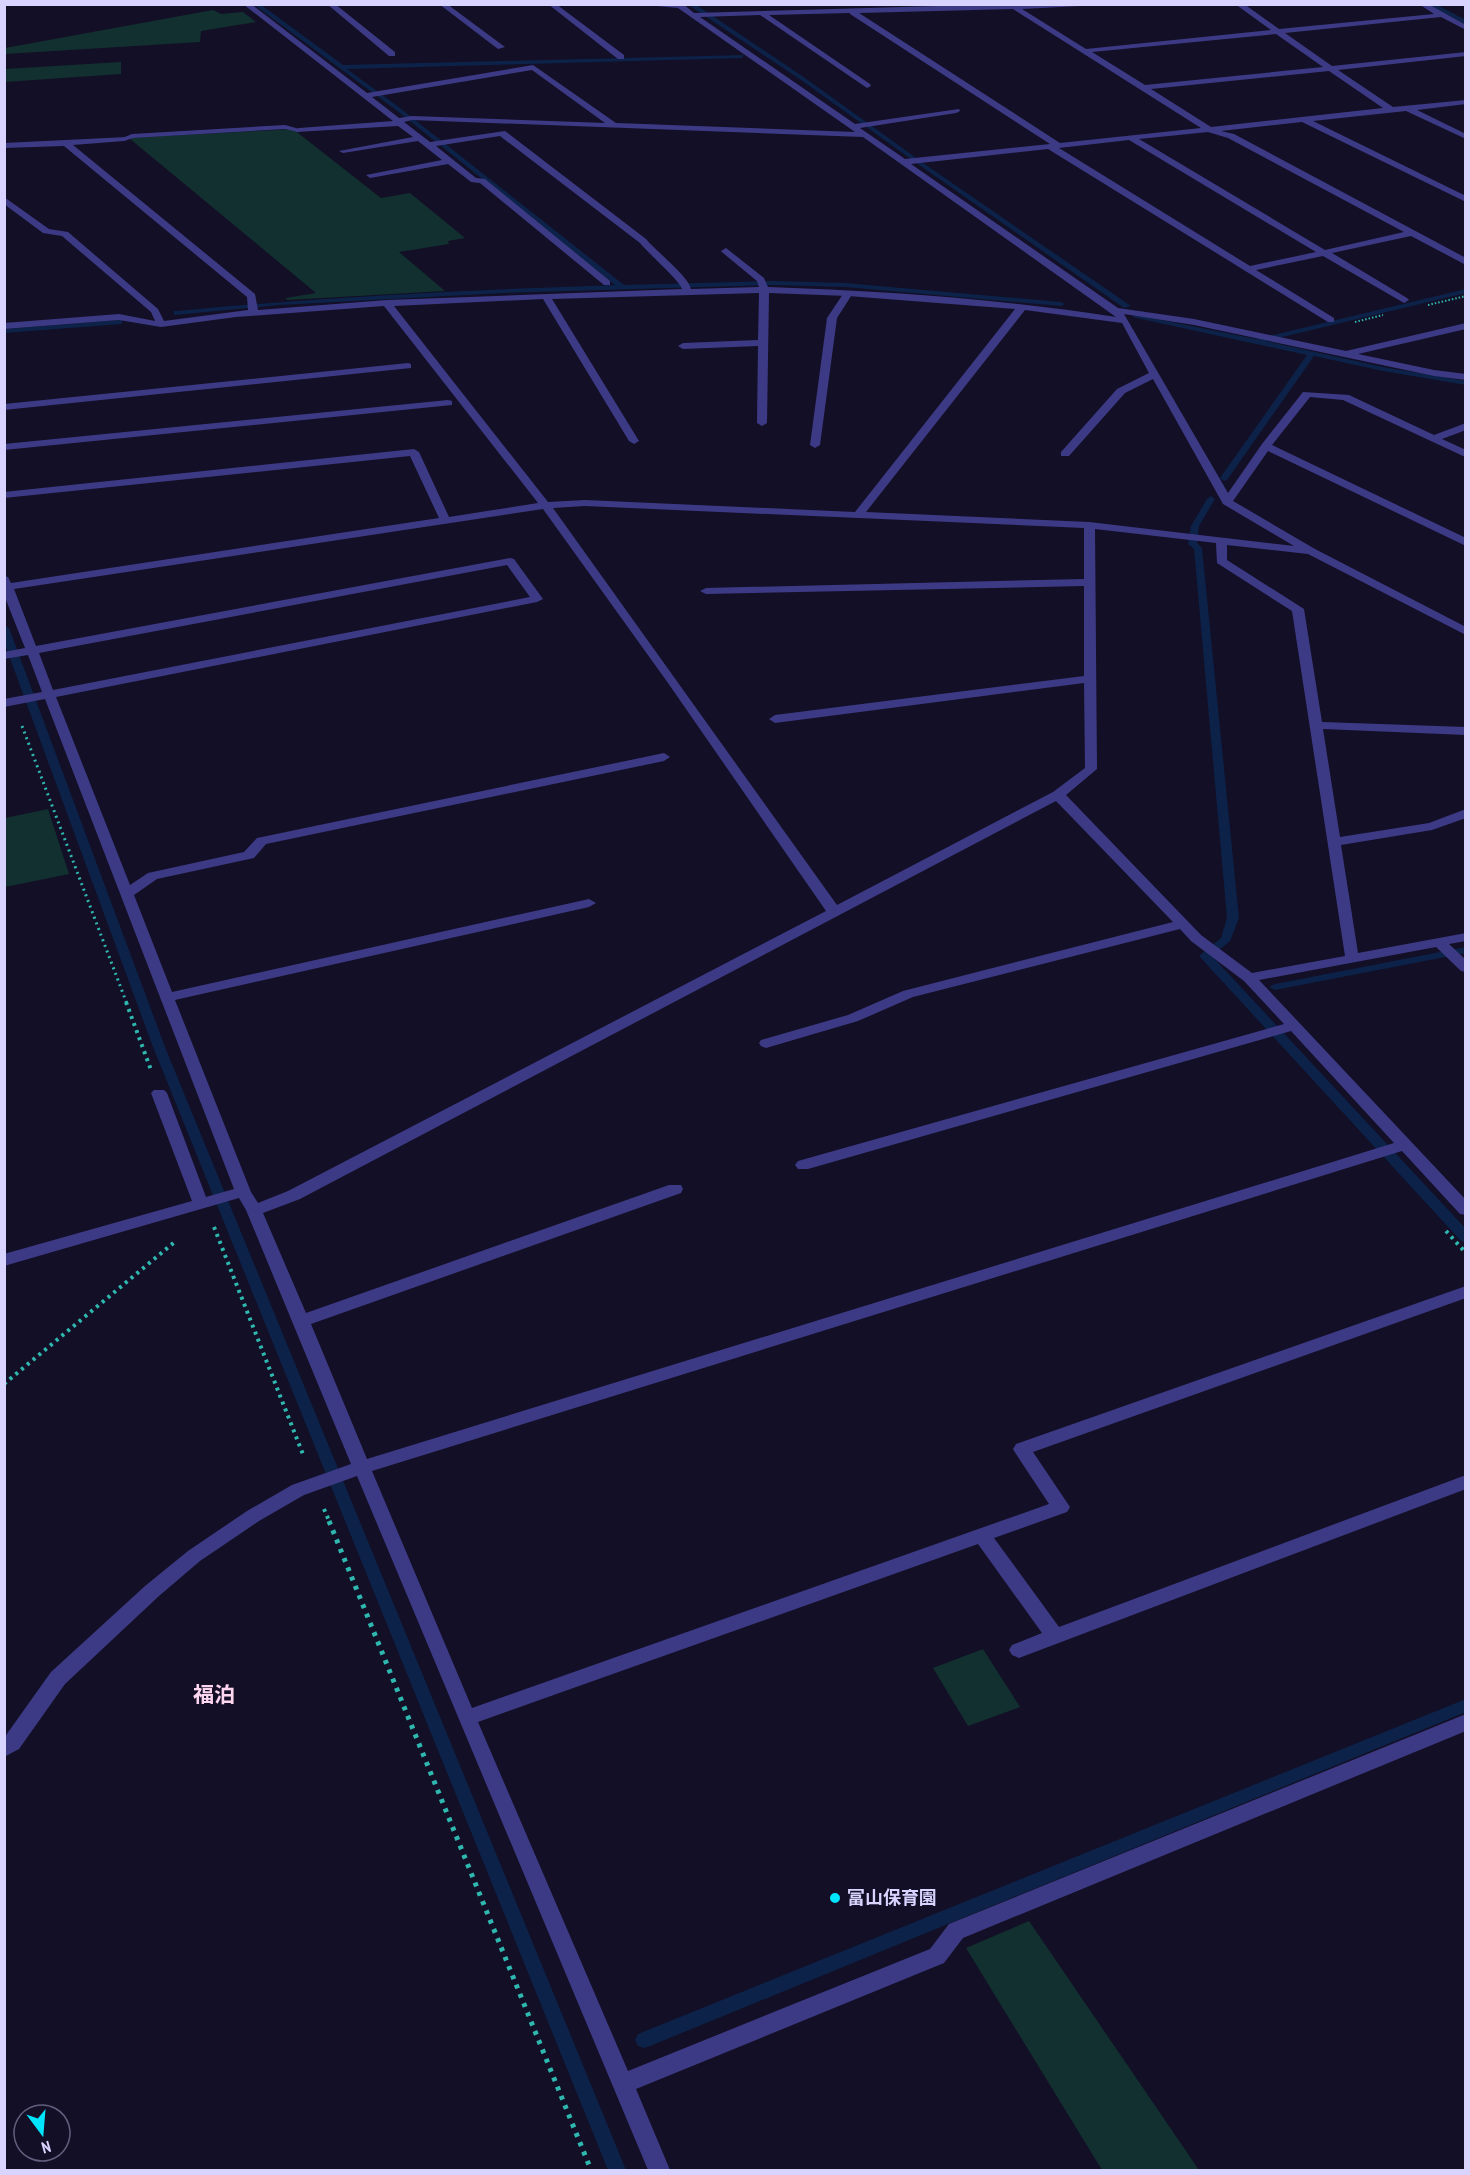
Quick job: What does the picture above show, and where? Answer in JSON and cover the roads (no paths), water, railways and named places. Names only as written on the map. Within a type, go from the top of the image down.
[{"type":"street","points":[[246,4],[404,120],[419,138]]},
{"type":"street","points":[[330,4],[392,54]]},
{"type":"street","points":[[442,4],[501,47]]},
{"type":"street","points":[[551,4],[621,57]]},
{"type":"street","points":[[638,4],[677,5],[701,15],[860,130],[912,161],[1115,310],[1125,321],[1227,502],[1311,551],[1466,632]]},
{"type":"street","points":[[771,4],[782,13]]},
{"type":"street","points":[[889,4],[899,11]]},
{"type":"street","points":[[701,15],[1117,4]]},
{"type":"street","points":[[1238,4],[1391,110]]},
{"type":"street","points":[[1422,4],[1466,28]]},
{"type":"street","points":[[1012,6],[1210,130],[1231,136],[1466,262]]},
{"type":"street","points":[[853,12],[1055,147],[1331,320]]},
{"type":"street","points":[[761,13],[867,86]]},
{"type":"street","points":[[1084,51],[1442,15]]},
{"type":"street","points":[[1142,88],[1466,54]]},
{"type":"street","points":[[369,95],[533,67],[615,126]]},
{"type":"street","points":[[912,161],[1466,102]]},
{"type":"street","points":[[1407,108],[1466,137]]},
{"type":"street","points":[[4,146],[273,127],[299,130],[404,120],[860,130],[875,124],[956,111]]},
{"type":"street","points":[[1305,119],[1466,200]]},
{"type":"street","points":[[343,152],[419,138],[437,144],[502,133],[643,241],[686,288]]},
{"type":"street","points":[[1131,138],[1404,300]]},
{"type":"street","points":[[66,143],[252,296],[253,311]]},
{"type":"street","points":[[437,144],[449,161],[474,180],[482,182],[607,283]]},
{"type":"street","points":[[370,175],[449,161]]},
{"type":"street","points":[[4,199],[46,231],[65,234],[155,311],[161,324]]},
{"type":"street","points":[[1248,269],[1414,233]]},
{"type":"street","points":[[726,251],[763,286],[762,423]]},
{"type":"street","points":[[4,326],[119,317],[134,318],[149,324],[161,324],[253,311],[763,286],[1022,307],[1125,321]]},
{"type":"street","points":[[815,446],[832,318],[848,293]]},
{"type":"street","points":[[546,296],[634,441]]},
{"type":"street","points":[[387,303],[548,505],[835,914]]},
{"type":"street","points":[[858,515],[1022,307]]},
{"type":"street","points":[[1115,310],[1194,322],[1434,373],[1466,377]]},
{"type":"street","points":[[1345,355],[1466,326]]},
{"type":"street","points":[[683,346],[764,343]]},
{"type":"street","points":[[4,407],[408,366]]},
{"type":"street","points":[[1434,373],[1466,366]]},
{"type":"street","points":[[1065,454],[1121,391],[1155,374]]},
{"type":"street","points":[[1227,502],[1306,394],[1345,397],[1463,453]]},
{"type":"street","points":[[4,447],[448,403]]},
{"type":"street","points":[[1433,439],[1466,426]]},
{"type":"street","points":[[1266,446],[1466,543]]},
{"type":"street","points":[[4,495],[414,452],[446,521]]},
{"type":"street","points":[[659,2170],[466,1718],[254,1210],[236,1194],[126,894],[27,652],[6,583],[548,505],[585,502],[1089,525],[1311,551]]},
{"type":"street","points":[[254,1210],[294,1195],[835,914],[1058,795],[1091,769],[1089,525]]},
{"type":"street","points":[[1222,541],[1221,561],[1298,609],[1353,957]]},
{"type":"street","points":[[4,656],[510,561],[537,599],[12,702]]},
{"type":"street","points":[[706,591],[1090,582]]},
{"type":"street","points":[[1446,622],[1466,616]]},
{"type":"street","points":[[775,719],[1090,679]]},
{"type":"street","points":[[1316,725],[1466,731]]},
{"type":"street","points":[[126,894],[153,876],[249,855],[262,841],[664,757]]},
{"type":"street","points":[[1058,795],[1183,924],[1249,978],[1282,1029],[1394,1149],[1466,1210]]},
{"type":"street","points":[[1335,842],[1432,826],[1466,813]]},
{"type":"street","points":[[166,998],[589,903]]},
{"type":"street","points":[[766,1043],[853,1018],[908,994],[1183,924]]},
{"type":"street","points":[[1249,978],[1353,957],[1447,950],[1466,937]]},
{"type":"street","points":[[1447,950],[1466,968]]},
{"type":"street","points":[[803,1165],[1282,1029]]},
{"type":"street","points":[[159,1093],[205,1202]]},
{"type":"street","points":[[4,1749],[12,1743],[58,1678],[152,1591],[194,1556],[253,1516],[298,1490],[362,1467],[1394,1149]]},
{"type":"street","points":[[301,1321],[675,1189]]},
{"type":"street","points":[[4,1260],[236,1194]]},
{"type":"street","points":[[466,1718],[1061,1507],[1022,1449],[1466,1292]]},
{"type":"street","points":[[1019,1650],[1466,1482]]},
{"type":"street","points":[[982,1535],[1055,1636]]},
{"type":"street","points":[[622,2084],[937,1956],[956,1930],[1466,1722]]},
{"type":"waterway","points":[[256,4],[341,67]]},
{"type":"waterway","points":[[690,4],[803,79],[924,166],[1127,306]]},
{"type":"waterway","points":[[1430,4],[1466,23]]},
{"type":"waterway","points":[[341,67],[742,56]]},
{"type":"waterway","points":[[341,67],[398,109],[622,287]]},
{"type":"waterway","points":[[177,313],[280,303],[503,291],[774,283],[845,285],[1061,304]]},
{"type":"waterway","points":[[1257,341],[1466,291]]},
{"type":"waterway","points":[[1136,317],[1383,369],[1466,383]]},
{"type":"waterway","points":[[4,331],[119,322]]},
{"type":"waterway","points":[[1224,478],[1312,354]]},
{"type":"waterway","points":[[1211,499],[1195,526],[1192,544],[1198,548],[1233,918],[1226,939],[1205,956],[1466,1238]]},
{"type":"waterway","points":[[4,628],[159,1047],[617,2170]]},
{"type":"waterway","points":[[1275,987],[1466,950]]},
{"type":"waterway","points":[[644,2040],[1466,1705]]},
{"type":"place","name":"富山保育園","points":[[835,1898]]},
{"type":"district","name":"福泊","points":[[214,1695]]}]
